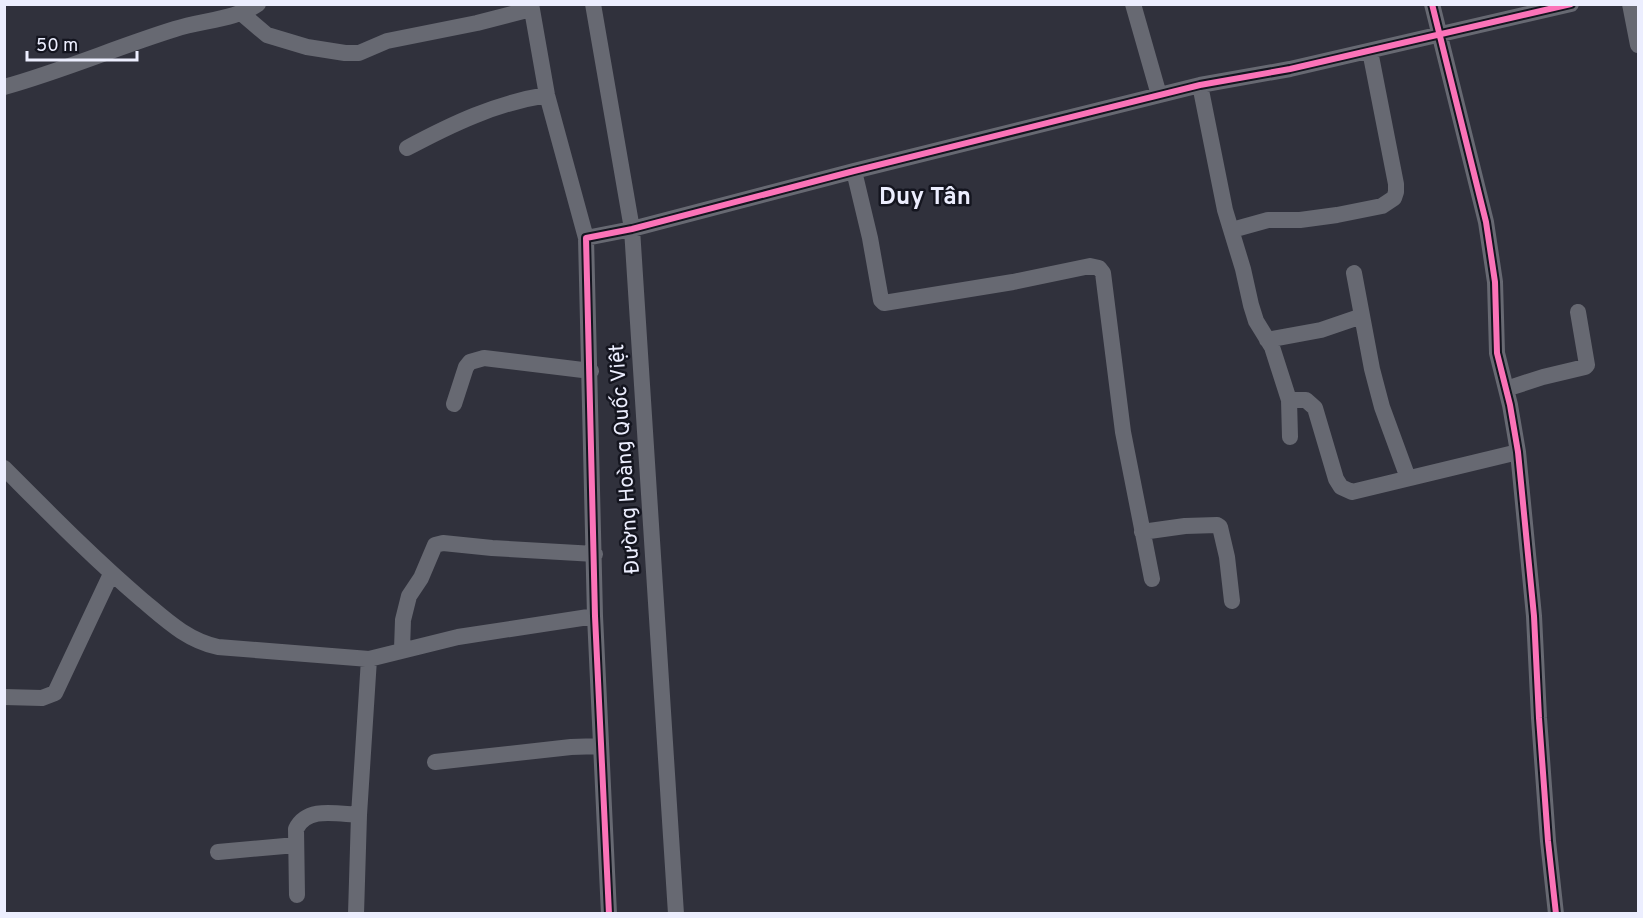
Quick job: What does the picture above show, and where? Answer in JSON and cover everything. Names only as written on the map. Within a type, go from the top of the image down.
[{"type":"street","points":[[4,87],[43,76],[176,28],[241,13],[258,4]]},
{"type":"street","name":"Đường Hoàng Quốc Việt","points":[[593,4],[626,230],[676,914]]},
{"type":"street","points":[[1133,4],[1159,95]]},
{"type":"street","points":[[1432,4],[1486,222],[1495,282],[1496,346],[1518,452],[1534,616],[1540,729],[1556,914]]},
{"type":"street","points":[[592,237],[1200,85],[1290,69],[1571,4]]},
{"type":"street","points":[[1630,4],[1638,45]]},
{"type":"street","points":[[241,13],[267,35],[307,47],[359,53],[387,41],[477,23],[531,7],[547,95],[592,237],[591,371],[595,616],[609,914]]},
{"type":"street","points":[[1232,230],[1268,220],[1300,220],[1368,209],[1382,206],[1394,198],[1396,184],[1370,51]]},
{"type":"street","points":[[1200,85],[1226,210],[1244,268],[1256,321],[1267,339],[1289,400],[1290,436]]},
{"type":"street","points":[[407,148],[462,120],[494,107],[521,99],[547,95]]},
{"type":"street","points":[[854,171],[870,238],[881,300],[884,303],[1013,282],[1090,266],[1099,268],[1102,273],[1123,432],[1152,579]]},
{"type":"street","points":[[1354,273],[1372,369],[1382,407],[1408,478]]},
{"type":"street","points":[[1506,389],[1543,377],[1585,368],[1587,365],[1578,312]]},
{"type":"street","points":[[1267,339],[1321,330],[1362,316]]},
{"type":"street","points":[[454,404],[466,367],[470,362],[477,360],[501,360],[591,371]]},
{"type":"street","points":[[1289,400],[1306,400],[1315,408],[1336,479],[1352,492],[1518,452]]},
{"type":"street","points":[[4,468],[111,574],[177,628],[205,644],[218,647],[369,659],[458,637],[595,616]]},
{"type":"street","points":[[1142,532],[1185,526],[1217,525],[1220,527],[1227,556],[1232,601]]},
{"type":"street","points":[[402,649],[403,620],[409,596],[421,578],[435,545],[443,543],[595,554]]},
{"type":"street","points":[[4,697],[42,698],[56,693],[111,574]]},
{"type":"street","points":[[356,914],[359,815],[369,659]]},
{"type":"street","points":[[435,762],[559,748],[601,746]]},
{"type":"street","points":[[297,895],[296,829],[299,821],[305,816],[317,813],[359,815]]},
{"type":"street","points":[[218,852],[296,845]]},
{"type":"cycle path","points":[[1432,4],[1486,222],[1495,282],[1497,353],[1510,405],[1518,452],[1534,616],[1548,841],[1556,914]]},
{"type":"cycle path","points":[[609,914],[595,616],[586,238],[632,229],[1200,85],[1290,69],[1571,4]]},
{"type":"district","name":"Duy Tân","points":[[925,196]]}]
